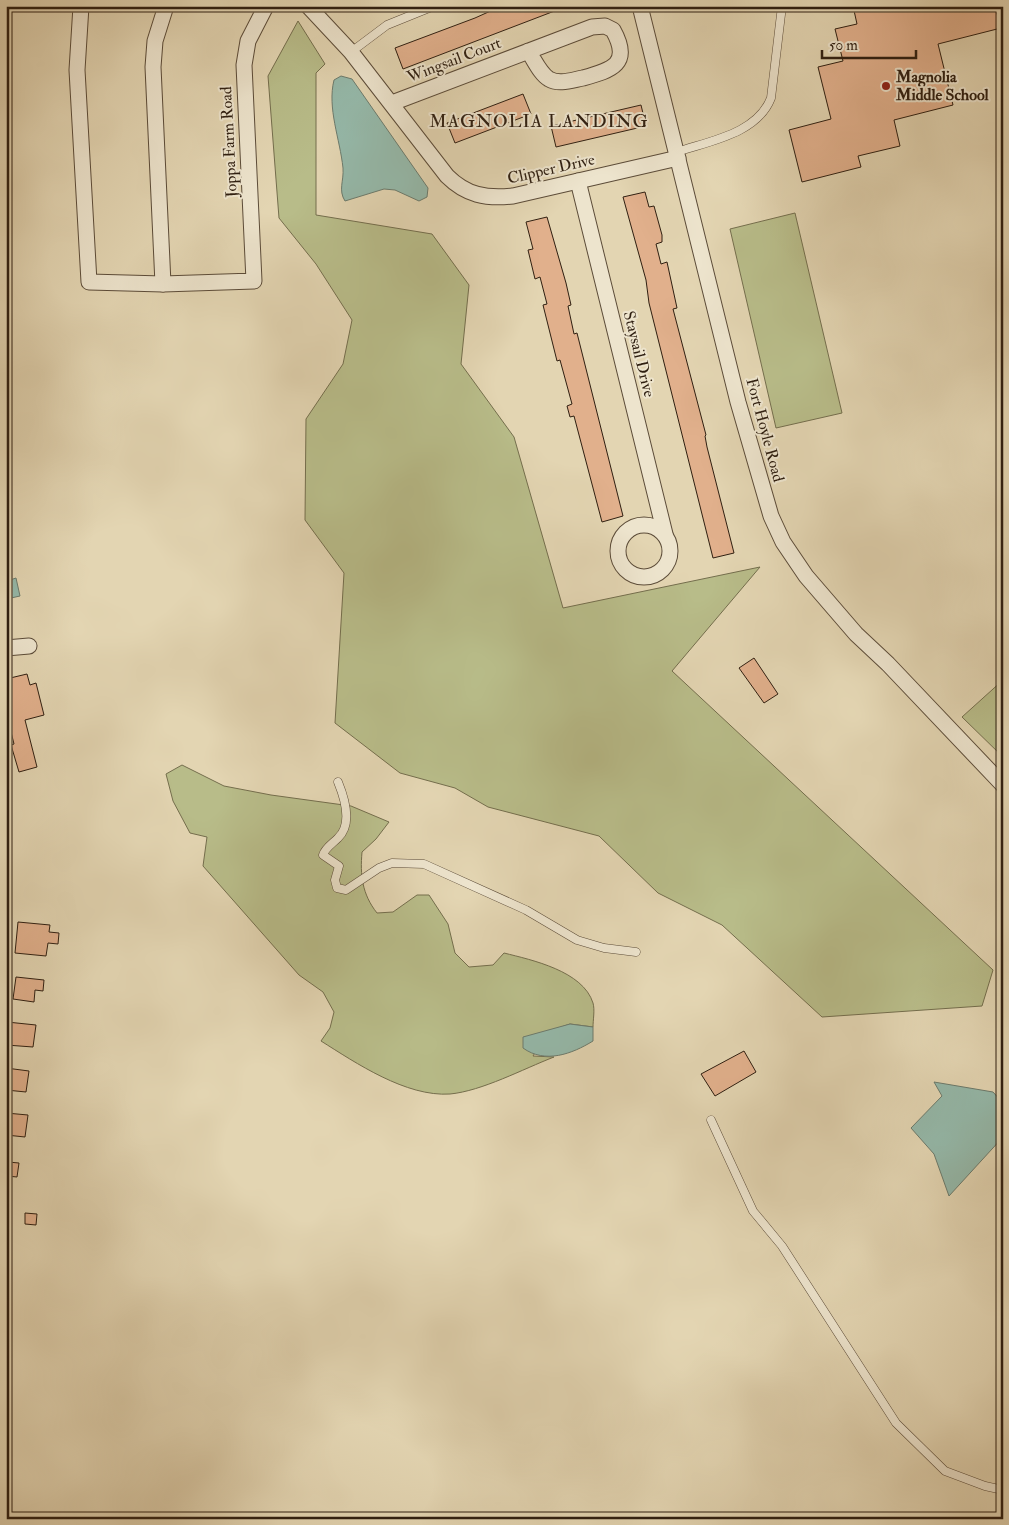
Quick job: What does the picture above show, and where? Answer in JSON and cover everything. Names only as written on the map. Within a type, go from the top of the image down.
[{"type":"street","points":[[81,6],[77,70],[89,282],[163,284],[153,67],[155,41],[166,6]]},
{"type":"street","name":"Joppa Farm Road","points":[[163,284],[254,281],[244,75],[248,41],[266,6]]},
{"type":"street","name":"Clipper Drive","points":[[308,6],[351,52],[447,176],[464,191],[477,196],[502,198],[578,181],[677,155]]},
{"type":"street","name":"Fort Hoyle Road","points":[[640,6],[741,411],[771,516],[783,542],[806,576],[856,634],[888,664],[1003,785]]},
{"type":"street","name":"Wingsail Court","points":[[392,103],[528,51],[592,27],[605,26],[613,30],[617,38],[620,57],[617,65],[608,71],[558,82],[548,79],[528,51]]},
{"type":"street","name":"Staysail Drive","points":[[578,181],[665,534]]},
{"type":"street","points":[[6,648],[29,646]]},
{"type":"lane","points":[[351,52],[387,25],[434,6]]},
{"type":"lane","points":[[677,155],[745,128],[767,107],[771,98],[782,6]]},
{"type":"lane","points":[[338,782],[343,794],[346,822],[342,834],[324,850],[323,856],[339,866],[335,880],[338,888],[346,890],[379,868],[392,863],[424,864],[526,910],[577,940],[604,948],[636,952]]},
{"type":"lane","points":[[712,1120],[753,1211],[782,1246],[896,1423],[945,1470],[985,1486],[1003,1490]]},
{"type":"green space","points":[[298,21],[325,64],[316,73],[316,215],[432,234],[469,285],[461,364],[514,437],[563,608],[760,567],[672,671],[993,970],[982,1006],[822,1017],[722,925],[658,893],[599,836],[488,807],[455,788],[400,773],[335,723],[344,573],[305,520],[306,419],[343,364],[352,320],[316,264],[279,218],[268,76]]},
{"type":"green space","points":[[795,213],[842,413],[776,428],[730,229]]},
{"type":"green space","points":[[1003,680],[1003,757],[962,717]]},
{"type":"green space","points":[[182,765],[224,786],[271,795],[351,806],[389,822],[376,839],[362,852],[361,869],[363,884],[368,899],[377,913],[393,912],[417,895],[429,895],[448,924],[455,953],[469,967],[493,965],[504,953],[542,963],[568,975],[579,983],[593,1003],[593,1027],[570,1024],[549,1031],[533,1056],[554,1057],[475,1089],[450,1094],[416,1090],[399,1084],[382,1077],[321,1041],[330,1028],[334,1012],[323,992],[299,975],[203,866],[207,837],[190,833],[173,801],[166,774]]},
{"type":"shaded area","points":[[341,76],[352,79],[428,188],[427,197],[419,201],[395,190],[384,189],[345,201],[342,189],[343,168],[332,101],[334,80]]},
{"type":"shaded area","points":[[16,578],[20,596],[11,598],[7,581]]},
{"type":"shaded area","points":[[570,1024],[593,1027],[593,1041],[576,1050],[549,1056],[531,1053],[523,1048],[523,1037]]},
{"type":"shaded area","points":[[934,1082],[993,1092],[1003,1103],[1003,1137],[949,1196],[934,1154],[911,1128],[942,1096]]},
{"type":"building","points":[[494,6],[565,7],[403,69],[395,48],[475,18],[495,9]]},
{"type":"building","name":"Magnolia Middle School","points":[[853,6],[995,6],[1001,28],[938,44],[953,105],[894,120],[900,146],[858,156],[861,167],[802,182],[789,130],[831,119],[818,67],[843,61],[835,29],[857,24]]},
{"type":"building","points":[[523,94],[531,114],[455,143],[447,123]]},
{"type":"building","points":[[641,105],[646,126],[556,147],[551,126]]},
{"type":"building","points":[[645,192],[649,207],[654,206],[662,235],[662,242],[656,244],[661,264],[667,262],[677,308],[673,309],[734,553],[713,558],[649,303],[646,280],[623,197]]},
{"type":"building","points":[[547,217],[566,283],[571,305],[568,306],[574,334],[577,333],[623,516],[602,522],[574,416],[570,417],[567,406],[572,404],[560,360],[557,361],[543,305],[547,304],[540,277],[535,279],[528,250],[533,249],[526,222]]},
{"type":"building","points":[[754,658],[778,694],[764,703],[739,668]]},
{"type":"building","points":[[27,674],[30,685],[36,683],[44,715],[25,720],[37,767],[19,772],[11,745],[14,744],[9,724],[6,725],[6,679]]},
{"type":"building","points":[[18,922],[50,925],[49,932],[59,933],[58,944],[48,943],[46,956],[15,953]]},
{"type":"building","points":[[16,977],[44,980],[43,991],[35,990],[34,1002],[13,999]]},
{"type":"building","points":[[7,1022],[36,1025],[33,1047],[6,1045]]},
{"type":"building","points":[[744,1051],[756,1072],[715,1096],[701,1074]]},
{"type":"building","points":[[6,1068],[29,1071],[26,1092],[6,1090]]},
{"type":"building","points":[[6,1113],[28,1115],[25,1137],[6,1135]]},
{"type":"building","points":[[8,1162],[19,1163],[17,1177],[7,1176]]},
{"type":"building","points":[[25,1213],[37,1214],[36,1225],[25,1224]]},
{"type":"place","name":"Magnolia Middle School","points":[[886,86]]},
{"type":"district","name":"MAGNOLIA LANDING","points":[[539,121]]}]
